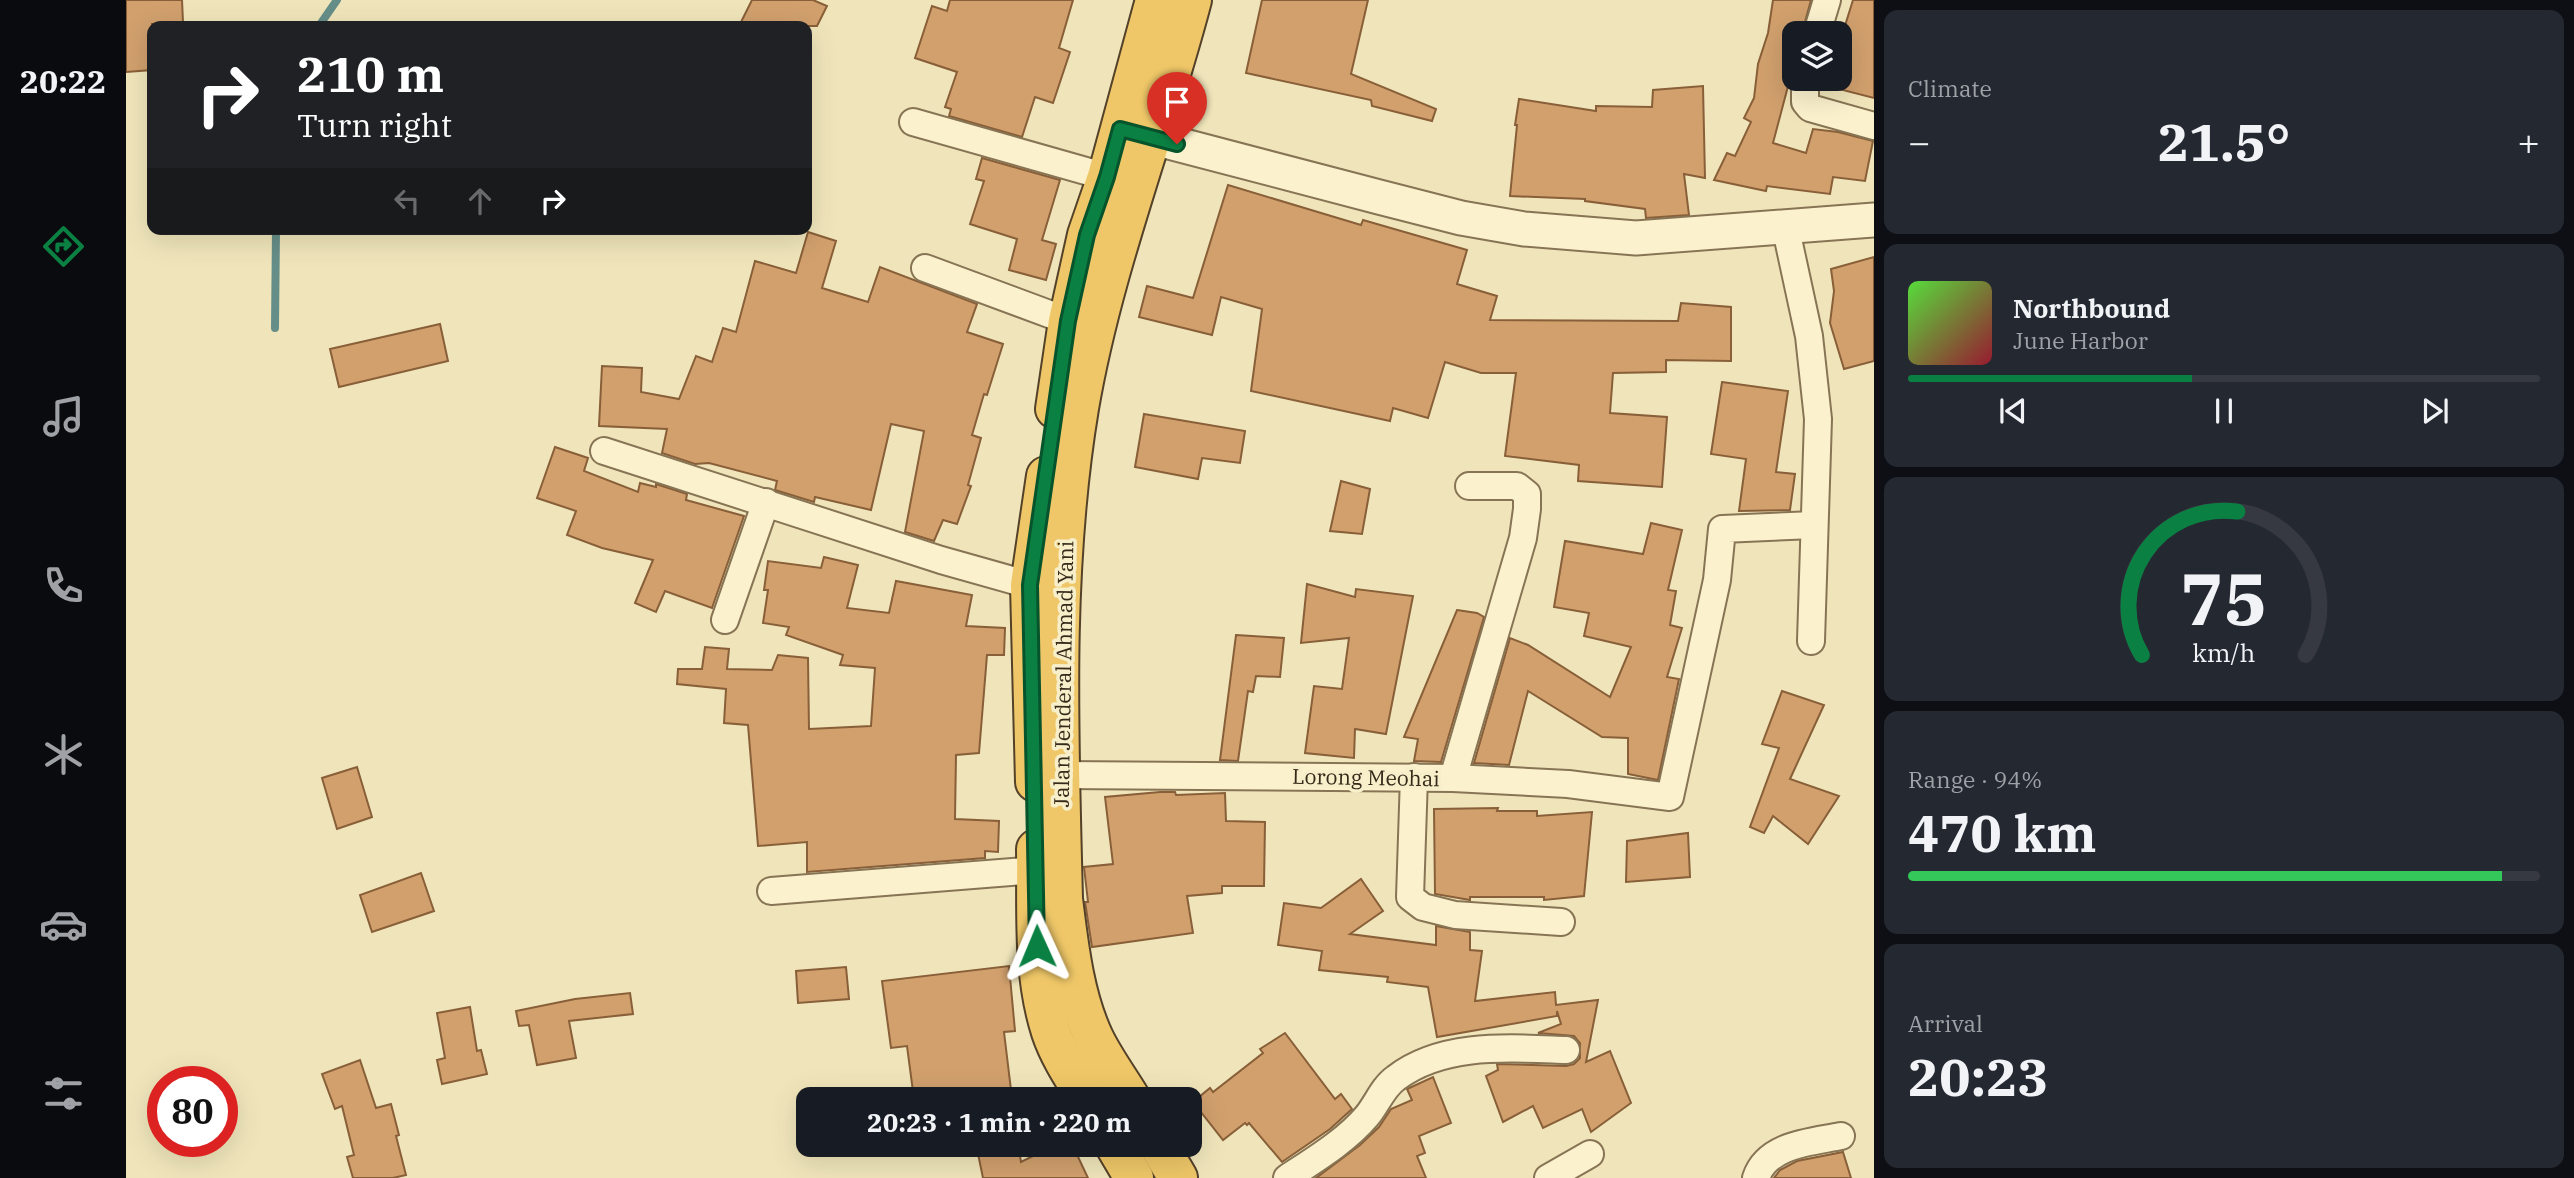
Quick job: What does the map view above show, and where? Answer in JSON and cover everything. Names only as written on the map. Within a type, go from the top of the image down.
[{"type":"highway","name":"Jalan Jenderal Ahmad Yani","points":[[1124,1087],[1094,1038],[1074,973],[1063,900],[1060,576],[1079,408],[1115,250],[1136,133],[1155,0]]},
{"type":"highway","name":"Jalan Jenderal Ahmad Yani","points":[[1080,1087],[1052,1035],[1045,1009],[1036,940],[1037,870],[1030,585],[1068,321],[1087,235],[1107,177],[1174,69],[1192,0]]},
{"type":"highway","points":[[1122,1157],[1134,1178]]},
{"type":"highway","points":[[1166,1157],[1178,1178]]},
{"type":"street","points":[[1821,21],[1828,0]]},
{"type":"street","points":[[1805,91],[1805,102],[1810,108],[1874,126]]},
{"type":"street","points":[[913,122],[1107,177]]},
{"type":"street","points":[[1136,133],[1461,218],[1524,229],[1636,238],[1874,220]]},
{"type":"street","points":[[1785,225],[1809,336],[1818,419],[1811,641]]},
{"type":"street","points":[[925,268],[1068,321]]},
{"type":"street","points":[[604,451],[941,560],[1030,585]]},
{"type":"street","points":[[1453,778],[1523,538],[1527,509],[1527,494],[1517,486],[1469,486]]},
{"type":"street","points":[[726,620],[766,502]]},
{"type":"street","name":"Lorong Meohai","points":[[1060,775],[1453,778],[1568,784],[1670,797],[1717,580],[1722,529],[1814,525]]},
{"type":"street","points":[[1414,777],[1410,897],[1423,907],[1455,915],[1561,922]]},
{"type":"street","points":[[771,891],[1037,870]]},
{"type":"street","points":[[1287,1178],[1358,1126],[1393,1079],[1413,1067],[1463,1051],[1566,1049]]},
{"type":"street","points":[[1756,1178],[1770,1159],[1789,1146],[1841,1136]]},
{"type":"street","points":[[1548,1178],[1590,1154]]},
{"type":"building","points":[[126,0],[182,0],[183,21],[147,21],[147,70],[126,72]]},
{"type":"building","points":[[752,0],[813,0],[827,6],[817,26],[812,26],[812,21],[742,21]]},
{"type":"building","points":[[950,0],[1073,0],[1059,48],[1070,52],[1053,103],[1035,97],[1022,137],[949,116],[951,109],[945,107],[957,72],[915,58],[932,6],[947,11]]},
{"type":"building","points":[[1262,0],[1368,0],[1351,74],[1436,109],[1432,121],[1372,106],[1371,100],[1246,73]]},
{"type":"building","points":[[1773,0],[1811,0],[1805,21],[1782,21],[1782,91],[1787,91],[1773,143],[1806,153],[1813,129],[1873,141],[1865,181],[1833,177],[1830,194],[1767,186],[1766,191],[1714,180],[1727,153],[1735,156],[1751,122],[1744,118],[1754,98],[1758,64],[1768,33]]},
{"type":"building","points":[[1853,0],[1874,0],[1874,98],[1847,91],[1852,91],[1852,21],[1846,21]]},
{"type":"building","points":[[1703,86],[1705,178],[1684,174],[1689,215],[1646,218],[1645,209],[1585,199],[1510,196],[1519,99],[1596,111],[1596,106],[1652,107],[1653,90]]},
{"type":"building","points":[[982,158],[1060,180],[1042,240],[1056,244],[1046,280],[1009,270],[1017,239],[970,224],[984,181],[976,179]]},
{"type":"building","points":[[1228,185],[1361,225],[1363,220],[1467,250],[1457,284],[1497,296],[1490,320],[1678,321],[1681,303],[1731,307],[1731,361],[1666,360],[1666,372],[1613,373],[1610,413],[1667,417],[1662,487],[1578,481],[1579,465],[1505,456],[1516,373],[1481,373],[1445,362],[1428,418],[1393,408],[1390,421],[1251,391],[1262,309],[1221,297],[1212,335],[1139,317],[1147,286],[1193,298]]},
{"type":"building","points":[[812,233],[836,241],[822,288],[868,302],[880,267],[977,304],[967,332],[1003,344],[972,435],[981,438],[968,485],[971,486],[957,524],[943,520],[934,541],[905,532],[924,431],[891,424],[871,510],[815,497],[814,502],[775,490],[777,481],[709,463],[695,464],[662,453],[667,429],[599,426],[602,366],[642,368],[641,392],[679,399],[696,356],[712,362],[723,328],[736,332],[755,261],[796,273],[807,235]]},
{"type":"building","points":[[1874,257],[1874,361],[1844,369],[1830,323],[1834,291],[1831,269]]},
{"type":"building","points":[[440,324],[448,361],[339,387],[330,349]]},
{"type":"building","points":[[1722,382],[1788,391],[1776,472],[1795,474],[1790,510],[1739,511],[1746,459],[1711,454]]},
{"type":"building","points":[[1144,414],[1245,431],[1240,463],[1202,458],[1198,479],[1135,467]]},
{"type":"building","points":[[555,447],[588,458],[584,471],[638,492],[640,483],[656,487],[656,484],[687,494],[686,500],[744,516],[712,608],[665,591],[656,612],[635,603],[653,560],[602,548],[567,535],[576,511],[537,498]]},
{"type":"building","points":[[1341,481],[1370,489],[1362,534],[1330,531]]},
{"type":"building","points":[[1651,523],[1682,530],[1668,590],[1676,591],[1670,625],[1682,628],[1667,677],[1679,679],[1658,780],[1628,774],[1628,738],[1602,737],[1528,691],[1509,765],[1474,763],[1510,638],[1528,645],[1610,697],[1631,647],[1584,636],[1589,613],[1554,607],[1565,541],[1643,554]]},
{"type":"building","points":[[824,557],[858,565],[847,608],[889,613],[896,581],[972,595],[966,626],[1005,628],[1004,655],[987,655],[979,753],[956,755],[955,819],[999,821],[998,852],[985,851],[985,858],[807,872],[807,842],[758,846],[748,725],[724,723],[726,689],[677,684],[678,669],[702,669],[705,647],[729,649],[727,669],[772,670],[778,655],[808,658],[809,729],[871,726],[875,668],[840,665],[843,655],[786,635],[789,627],[763,623],[768,590],[764,590],[768,561],[821,568]]},
{"type":"building","points":[[1307,584],[1355,597],[1356,589],[1413,596],[1386,734],[1355,729],[1354,758],[1305,753],[1314,686],[1342,689],[1349,638],[1301,643]]},
{"type":"building","points":[[1457,610],[1477,613],[1484,617],[1441,762],[1414,761],[1418,739],[1404,737]]},
{"type":"building","points":[[1236,635],[1284,638],[1280,677],[1256,676],[1253,692],[1248,691],[1238,761],[1220,760]]},
{"type":"building","points":[[1782,691],[1824,705],[1790,779],[1839,796],[1808,844],[1773,816],[1764,833],[1750,827],[1779,748],[1762,744]]},
{"type":"building","points":[[357,767],[372,817],[337,829],[322,778]]},
{"type":"building","points":[[1175,792],[1176,795],[1225,793],[1226,821],[1265,822],[1264,886],[1222,886],[1222,893],[1187,896],[1193,933],[1092,947],[1085,902],[1088,902],[1084,867],[1113,864],[1105,797]]},
{"type":"building","points":[[1498,808],[1497,811],[1537,811],[1537,816],[1592,812],[1584,896],[1544,900],[1544,897],[1470,897],[1470,900],[1435,894],[1434,809]]},
{"type":"building","points":[[1688,833],[1690,877],[1626,882],[1627,841]]},
{"type":"building","points":[[421,873],[434,911],[372,932],[360,895]]},
{"type":"building","points":[[1361,879],[1383,911],[1350,934],[1436,945],[1436,926],[1470,932],[1470,950],[1482,951],[1475,1001],[1555,992],[1556,1005],[1598,1000],[1586,1062],[1610,1051],[1631,1103],[1591,1132],[1582,1109],[1543,1128],[1533,1106],[1503,1122],[1486,1076],[1498,1070],[1497,1064],[1566,1066],[1574,1064],[1580,1058],[1580,1043],[1574,1036],[1538,1033],[1561,1024],[1557,1011],[1557,1016],[1437,1037],[1428,987],[1387,982],[1388,977],[1319,970],[1322,951],[1278,945],[1284,903],[1321,908]]},
{"type":"building","points":[[1009,966],[1015,1031],[1004,1032],[1011,1087],[912,1087],[907,1046],[891,1048],[882,981]]},
{"type":"building","points":[[846,967],[849,999],[798,1003],[796,971]]},
{"type":"building","points":[[630,993],[633,1014],[569,1021],[576,1058],[537,1065],[529,1025],[519,1026],[516,1011],[575,999]]},
{"type":"building","points":[[470,1007],[477,1051],[481,1050],[487,1074],[442,1084],[437,1060],[445,1058],[437,1013]]},
{"type":"building","points":[[1285,1033],[1335,1099],[1341,1094],[1352,1109],[1330,1129],[1282,1162],[1249,1123],[1245,1123],[1223,1140],[1202,1113],[1202,1095],[1210,1088],[1213,1092],[1263,1053],[1260,1049]]},
{"type":"building","points":[[360,1060],[376,1108],[391,1104],[406,1175],[393,1178],[353,1178],[347,1157],[354,1155],[342,1106],[335,1109],[322,1074]]},
{"type":"building","points":[[1433,1077],[1451,1123],[1419,1136],[1425,1153],[1417,1156],[1426,1178],[1316,1178],[1360,1145],[1379,1127],[1391,1109],[1412,1100],[1407,1089]]},
{"type":"building","points":[[1843,1152],[1851,1178],[1774,1178],[1780,1170],[1797,1161]]},
{"type":"building","points":[[979,1157],[1020,1157],[1021,1162],[1031,1157],[1078,1157],[1088,1178],[983,1178]]},
{"type":"waterway","points":[[322,21],[337,0]]},
{"type":"waterway","points":[[275,328],[276,235]]},
{"type":"route","points":[[1037,946],[1030,585],[1068,321],[1087,235],[1120,129],[1177,144]]}]
